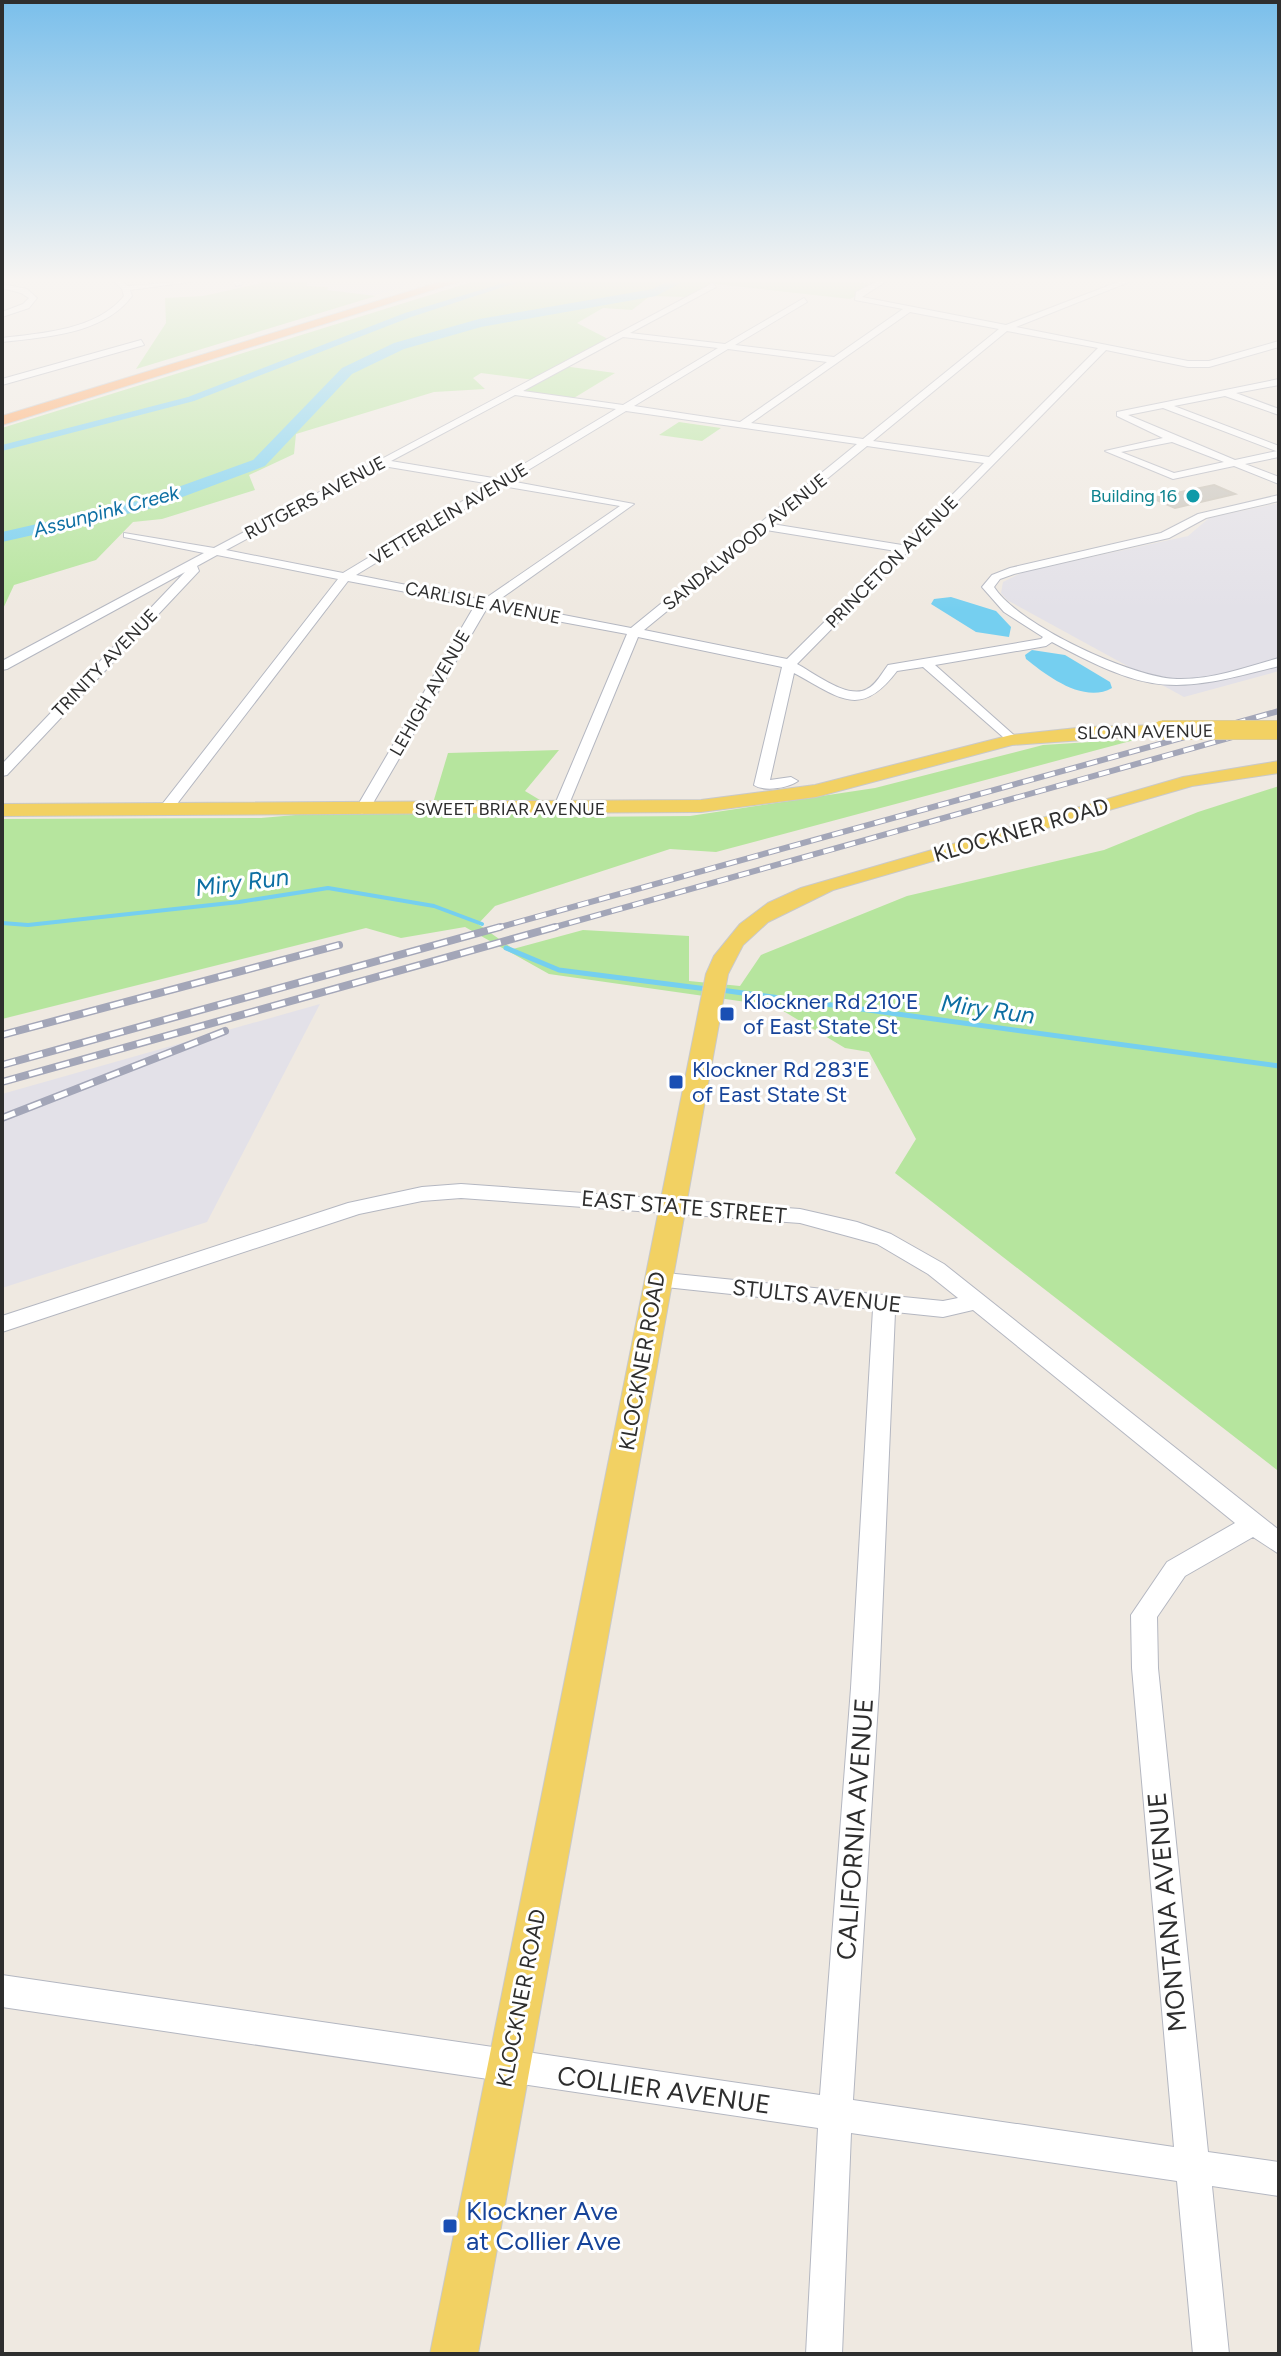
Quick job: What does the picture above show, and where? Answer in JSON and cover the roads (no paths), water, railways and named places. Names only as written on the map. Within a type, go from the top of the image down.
[{"type":"highway","points":[[2,419],[95,390]]},
{"type":"highway","points":[[2,419],[98,390]]},
{"type":"main road","name":"SLOAN AVENUE","points":[[1011,740],[1121,730],[1279,730]]},
{"type":"main road","name":"SWEET BRIAR AVENUE","points":[[2,810],[701,806],[784,797],[1011,740]]},
{"type":"main road","name":"KLOCKNER ROAD","points":[[454,2354],[656,1279],[717,974],[724,956],[745,928],[771,908],[796,896],[1181,783],[1279,767]]},
{"type":"street","name":"RUTGERS AVENUE","points":[[2,666],[518,390]]},
{"type":"street","name":"VETTERLEIN AVENUE","points":[[165,810],[346,576],[656,390]]},
{"type":"street","points":[[742,425],[792,390]]},
{"type":"street","name":"SANDALWOOD AVENUE","points":[[560,809],[634,632],[930,390]]},
{"type":"street","name":"PRINCETON AVENUE","points":[[789,665],[1062,390]]},
{"type":"street","points":[[1236,390],[1120,414],[1172,439],[1279,481]]},
{"type":"street","points":[[514,392],[993,461]]},
{"type":"street","points":[[1225,392],[1279,412]]},
{"type":"street","points":[[1162,404],[1279,452]]},
{"type":"street","points":[[1172,439],[1110,451],[1173,476],[1279,452]]},
{"type":"street","points":[[382,463],[501,483]]},
{"type":"street","name":"LEHIGH AVENUE","points":[[362,810],[485,603],[629,504],[501,483]]},
{"type":"street","points":[[1279,498],[1202,516],[1168,536],[1024,567],[992,580],[988,589],[993,599],[1050,635],[1124,672],[1163,682],[1203,681],[1279,662]]},
{"type":"street","points":[[764,526],[906,549]]},
{"type":"street","name":"CARLISLE AVENUE","points":[[128,535],[634,632],[789,665],[843,694],[862,696],[877,689],[890,669],[925,662]]},
{"type":"street","name":"TRINITY AVENUE","points":[[2,772],[211,553]]},
{"type":"street","points":[[925,662],[1046,642],[1050,635]]},
{"type":"street","points":[[925,662],[1011,740]]},
{"type":"street","points":[[789,665],[761,785],[791,781]]},
{"type":"street","name":"EAST STATE STREET","points":[[2,1324],[388,1199],[435,1193],[500,1191],[800,1216],[857,1229],[910,1252],[1279,1544]]},
{"type":"street","name":"STULTS AVENUE","points":[[656,1279],[943,1309],[976,1302]]},
{"type":"street","name":"CALIFORNIA AVENUE","points":[[824,2354],[835,2116],[865,1688],[884,1304]]},
{"type":"street","name":"MONTANA AVENUE","points":[[1211,2354],[1145,1668],[1144,1615],[1176,1569],[1255,1524]]},
{"type":"street","name":"COLLIER AVENUE","points":[[2,1991],[1279,2179]]},
{"type":"water","points":[[951,597],[996,611],[1011,627],[1009,637],[976,632],[931,604],[934,599]]},
{"type":"water","points":[[1032,650],[1065,655],[1110,682],[1112,688],[1090,693],[1066,686],[1026,659],[1025,655]]},
{"type":"waterway","points":[[2,448],[191,399],[214,390]]},
{"type":"waterway","name":"Assunpink Creek","points":[[2,537],[147,504],[259,463],[329,390]]},
{"type":"waterway","name":"Miry Run","points":[[2,923],[28,925],[239,902],[328,888],[434,906],[482,924]]},
{"type":"waterway","name":"Miry Run","points":[[506,948],[559,970],[707,989]]},
{"type":"waterway","name":"Miry Run","points":[[721,990],[1279,1066]]},
{"type":"railway","points":[[493,929],[1279,711]]},
{"type":"railway","points":[[548,929],[1279,724]]},
{"type":"railway","points":[[2,1065],[500,927]]},
{"type":"railway","points":[[2,1082],[555,927]]},
{"type":"railway","points":[[2,1035],[339,945]]},
{"type":"railway","points":[[2,1118],[225,1031]]},
{"type":"place","name":"Building 16","points":[[1193,496]]},
{"type":"place","name":"Klockner Rd 210'E of East State St","points":[[727,1014]]},
{"type":"place","name":"Klockner Rd 283'E of East State St","points":[[676,1082]]},
{"type":"place","name":"Klockner Ave at Collier Ave","points":[[450,2226]]}]
